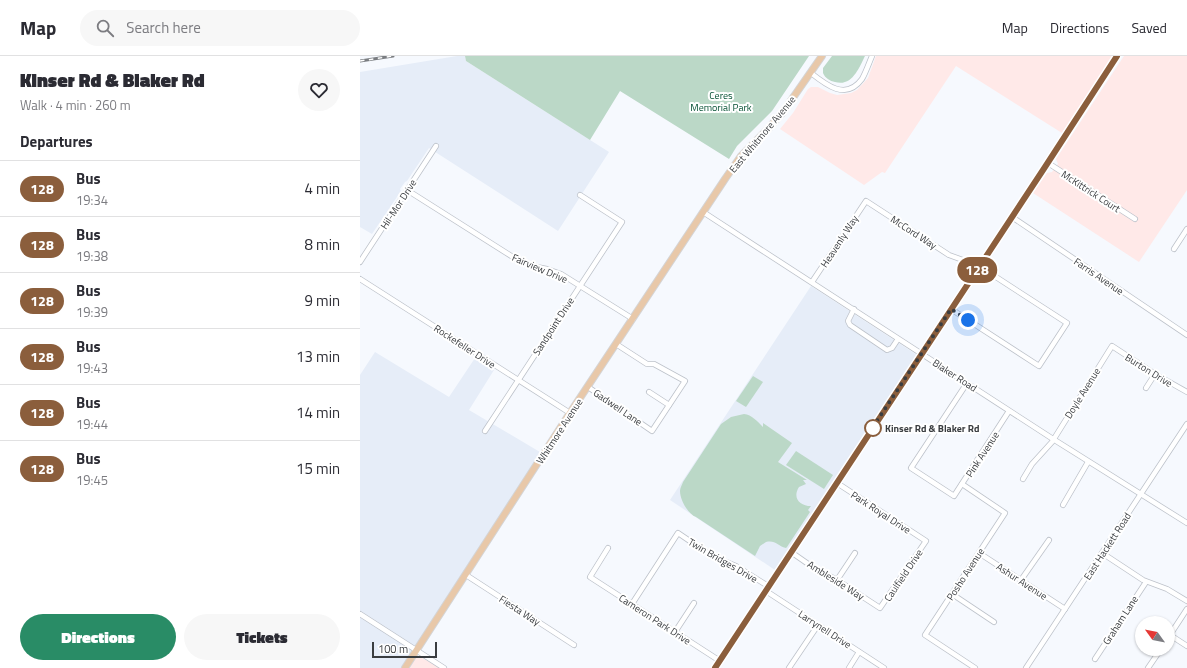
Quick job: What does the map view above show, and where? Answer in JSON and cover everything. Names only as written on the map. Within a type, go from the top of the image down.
[{"type":"main road","name":"East Whitmore Avenue","points":[[703,212],[741,156],[776,121],[822,56]]},
{"type":"main road","name":"Whitmore Avenue","points":[[417,650],[570,413],[703,212]]},
{"type":"main road","points":[[405,668],[417,650]]},
{"type":"street","points":[[811,73],[829,87],[841,90],[848,89],[860,81],[872,56]]},
{"type":"street","points":[[715,668],[1117,56]]},
{"type":"street","name":"Hil-Mor Drive","points":[[360,262],[436,146]]},
{"type":"street","name":"McKittrick Court","points":[[1048,163],[1135,219]]},
{"type":"street","name":"Fairview Drive","points":[[407,190],[516,259],[532,266],[554,271],[568,278],[633,319]]},
{"type":"street","name":"Sandpoint Drive","points":[[485,431],[622,222],[580,196]]},
{"type":"street","name":"McCord Way","points":[[866,201],[949,255],[979,266],[1067,323],[1039,366],[951,309]]},
{"type":"street","name":"Heavenly Way","points":[[812,282],[866,201]]},
{"type":"street","name":"Blaker Road","points":[[703,212],[1053,440],[1187,523]]},
{"type":"street","name":"Farris Avenue","points":[[1012,217],[1187,335]]},
{"type":"street","points":[[1174,249],[1187,229]]},
{"type":"street","name":"Rockefeller Drive","points":[[360,278],[570,413]]},
{"type":"street","points":[[854,309],[848,321],[850,325],[887,350],[892,348],[898,339]]},
{"type":"street","name":"Gadwell Lane","points":[[588,387],[652,431],[685,381],[654,364],[647,364],[616,344]]},
{"type":"street","name":"Burton Drive","points":[[1112,346],[1155,374],[1187,392]]},
{"type":"street","name":"Doyle Avenue","points":[[1023,479],[1032,464],[1053,440],[1112,346]]},
{"type":"street","points":[[1146,388],[1155,374]]},
{"type":"street","name":"Pink Avenue","points":[[967,383],[911,468],[954,496],[1009,411]]},
{"type":"street","points":[[649,392],[669,405]]},
{"type":"street","name":"East Hackett Road","points":[[1026,668],[1187,424]]},
{"type":"street","points":[[1063,505],[1088,462]]},
{"type":"street","name":"Park Royal Drive","points":[[837,483],[926,541]]},
{"type":"street","name":"Posho Avenue","points":[[962,484],[1005,513],[925,635],[975,668]]},
{"type":"street","name":"Twin Bridges Drive","points":[[632,604],[678,534],[712,556],[733,564],[767,589]]},
{"type":"street","points":[[1021,580],[1049,540]]},
{"type":"street","name":"Caulfield Drive","points":[[880,608],[926,541]]},
{"type":"street","name":"Cameron Park Drive","points":[[608,548],[590,577],[720,660]]},
{"type":"street","name":"Ambleside Way","points":[[791,552],[814,568],[837,580],[880,608]]},
{"type":"street","points":[[837,580],[854,553]]},
{"type":"street","name":"Ashur Avenue","points":[[979,553],[1065,609]]},
{"type":"street","points":[[1102,553],[1146,582],[1167,589],[1187,601]]},
{"type":"street","name":"Fiesta Way","points":[[466,575],[574,645]]},
{"type":"street","name":"Graham Lane","points":[[1095,659],[1146,582]]},
{"type":"street","name":"Larrynell Drive","points":[[767,589],[818,625],[884,668]]},
{"type":"street","points":[[952,594],[994,622]]},
{"type":"street","points":[[675,632],[694,604]]},
{"type":"street","points":[[1175,628],[1187,609]]},
{"type":"street","points":[[360,614],[444,668]]},
{"type":"street","points":[[789,668],[818,625]]},
{"type":"street","points":[[1175,640],[1187,646]]},
{"type":"street","points":[[849,668],[859,652]]},
{"type":"street","points":[[1148,668],[1156,656]]},
{"type":"shaded area","points":[[457,56],[465,56],[466,61],[609,152],[558,231],[429,148],[400,189],[401,191],[372,234],[360,227],[360,72]]},
{"type":"shaded area","points":[[876,56],[1113,56],[1062,133],[956,66],[885,173],[882,172],[864,185],[780,129],[793,113],[808,89],[811,87],[818,87],[837,95],[851,93],[857,90],[868,78]]},
{"type":"shaded area","points":[[1124,56],[1187,56],[1187,190],[1139,262],[1033,193],[1047,173],[1052,172],[1058,164],[1056,159]]},
{"type":"shaded area","points":[[811,286],[917,355],[775,570],[670,500]]},
{"type":"shaded area","points":[[375,352],[449,397],[475,358],[494,370],[469,410],[545,455],[406,668],[360,668],[360,375]]},
{"type":"shaded area","points":[[417,655],[440,668],[409,668]]},
{"type":"green space","name":"Ceres Memorial Park","points":[[465,56],[809,56],[772,111],[737,146],[729,159],[620,91],[590,140],[466,61]]},
{"type":"green space","points":[[832,56],[865,56],[854,75],[846,82],[841,83],[830,80],[823,73],[823,68]]},
{"type":"green space","points":[[753,376],[763,382],[746,407],[736,401]]},
{"type":"green space","points":[[744,414],[752,417],[763,427],[763,423],[792,443],[778,462],[807,480],[803,480],[806,484],[799,487],[796,495],[798,501],[804,505],[811,506],[808,510],[810,512],[786,548],[774,542],[766,542],[760,546],[755,556],[690,513],[680,495],[683,482],[721,424],[731,417]]},
{"type":"green space","points":[[796,451],[833,475],[824,489],[786,465]]},
{"type":"railway","points":[[360,61],[393,56]]},
{"type":"bus line","name":"128","points":[[715,668],[1117,56]]},
{"type":"place","name":"Kinser Rd & Blaker Rd","points":[[873,428]]},
{"type":"route","points":[[873,428],[871,430],[951,309],[968,320]]}]
